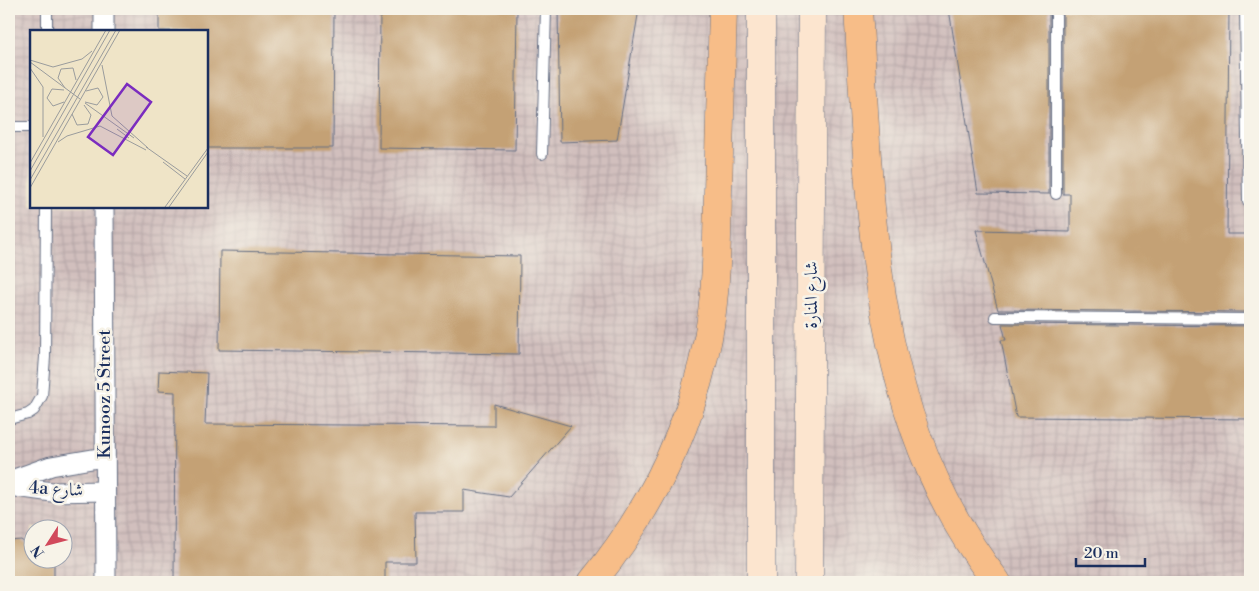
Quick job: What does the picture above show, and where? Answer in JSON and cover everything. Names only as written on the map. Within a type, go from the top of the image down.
[{"type":"highway","points":[[592,582],[647,504],[667,464],[687,415],[698,381],[708,338],[717,250],[723,9]]},
{"type":"highway","points":[[858,9],[875,248],[882,302],[900,382],[928,468],[944,503],[996,582]]},
{"type":"main road","points":[[761,9],[761,582]]},
{"type":"main road","name":"شارع المنارة","points":[[809,582],[812,9]]},
{"type":"street","points":[[104,9],[104,30]]},
{"type":"street","name":"Kunooz 5 Street","points":[[104,208],[104,491],[106,582]]},
{"type":"street","name":"4a شارع","points":[[9,481],[51,466],[104,457]]},
{"type":"street","name":"4a شارع","points":[[9,486],[52,492],[104,491]]},
{"type":"lane","points":[[47,9],[47,30]]},
{"type":"lane","points":[[542,154],[546,9]]},
{"type":"lane","points":[[1056,9],[1056,194]]},
{"type":"lane","points":[[1245,9],[1248,202]]},
{"type":"lane","points":[[9,127],[30,126]]},
{"type":"lane","points":[[9,420],[34,410],[42,396],[45,357],[46,208]]},
{"type":"lane","points":[[996,317],[1250,320]]},
{"type":"shaded area","points":[[9,9],[1250,9],[1250,582],[9,582]]},
{"type":"building","points":[[159,9],[334,9],[333,148],[208,148],[208,30],[159,30]]},
{"type":"building","points":[[380,9],[517,9],[515,150],[379,148]]},
{"type":"building","points":[[558,9],[639,9],[617,140],[560,142]]},
{"type":"building","points":[[949,9],[1049,9],[1049,194],[978,193]]},
{"type":"building","points":[[1063,9],[1229,9],[1227,234],[1250,234],[1250,312],[998,310],[976,230],[1070,232],[1070,194],[1063,194]]},
{"type":"building","points":[[220,251],[520,256],[519,354],[219,350]]},
{"type":"building","points":[[1002,324],[1250,326],[1250,419],[1016,417],[1001,340],[1006,340]]},
{"type":"building","points":[[159,371],[207,373],[205,424],[494,426],[494,404],[571,426],[509,497],[464,490],[464,512],[415,512],[416,562],[385,562],[385,582],[174,582],[175,392],[158,391]]},
{"type":"building","points":[[9,541],[22,541],[22,568],[54,568],[54,582],[9,582]]}]
